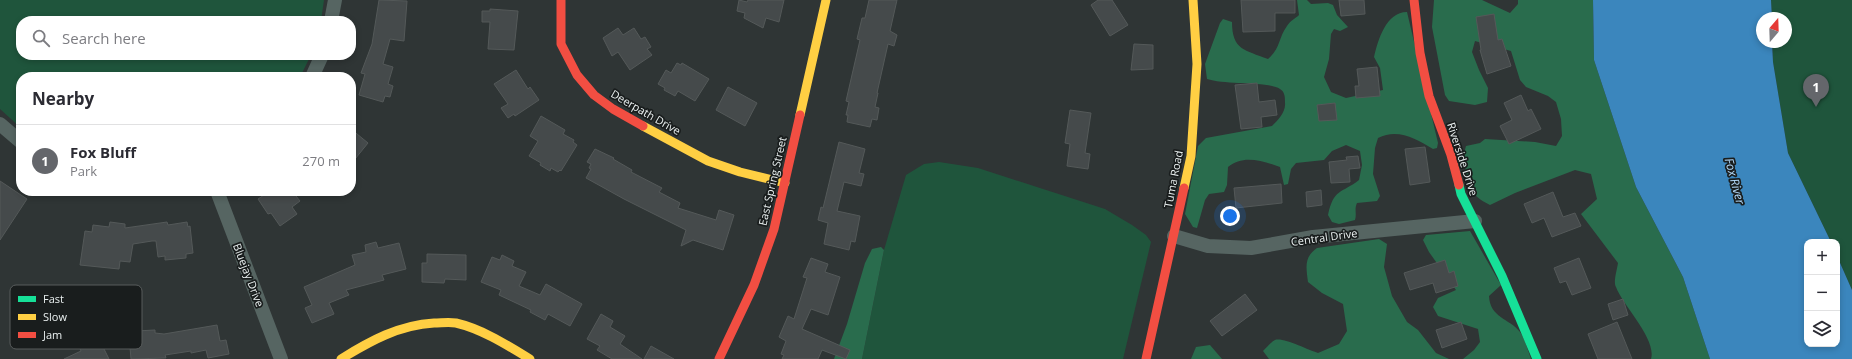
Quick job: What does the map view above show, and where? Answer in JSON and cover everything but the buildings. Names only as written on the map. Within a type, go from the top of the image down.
[{"type":"street","points":[[332,16],[335,0]]},
{"type":"street","name":"Deerpath Drive","points":[[561,0],[562,44],[577,75],[594,95],[613,109],[708,161],[740,172],[785,183]]},
{"type":"street","name":"East Spring Street","points":[[719,359],[754,285],[774,229],[826,0]]},
{"type":"street","name":"Tuma Road","points":[[1146,359],[1191,156],[1197,64],[1193,0]]},
{"type":"street","name":"Riverside Drive","points":[[1414,0],[1420,53],[1429,96],[1451,155],[1461,194],[1502,276],[1537,359]]},
{"type":"street","points":[[314,72],[320,60]]},
{"type":"street","points":[[0,124],[16,138]]},
{"type":"street","name":"Bluejay Drive","points":[[219,196],[281,359]]},
{"type":"street","name":"Central Drive","points":[[1174,236],[1208,246],[1251,248],[1313,237],[1475,221]]},
{"type":"street","points":[[341,359],[384,334],[430,323],[457,323],[489,335],[530,359]]},
{"type":"green space","points":[[0,0],[324,0],[322,16],[16,16],[16,60],[308,60],[302,72],[16,72],[16,123],[0,109]]},
{"type":"green space","points":[[1297,0],[1307,0],[1311,4],[1328,3],[1333,5],[1337,15],[1348,27],[1340,31],[1334,29],[1331,34],[1329,59],[1324,77],[1331,92],[1346,98],[1383,90],[1380,68],[1374,57],[1378,43],[1388,22],[1400,13],[1407,12],[1438,143],[1437,148],[1433,149],[1413,138],[1400,134],[1385,135],[1378,138],[1375,148],[1373,174],[1380,196],[1377,201],[1357,203],[1355,220],[1339,224],[1332,222],[1328,215],[1330,206],[1339,193],[1359,180],[1362,165],[1360,151],[1346,145],[1332,151],[1324,160],[1296,163],[1291,169],[1288,184],[1284,185],[1280,167],[1260,161],[1240,161],[1228,167],[1227,185],[1224,192],[1209,194],[1205,200],[1197,228],[1193,227],[1185,214],[1198,146],[1206,138],[1272,126],[1281,116],[1285,106],[1284,93],[1280,89],[1266,85],[1224,82],[1207,79],[1205,64],[1220,23],[1223,19],[1232,22],[1234,38],[1237,44],[1247,51],[1268,59],[1275,51],[1288,24],[1299,15]]},
{"type":"green space","points":[[1434,0],[1482,0],[1510,13],[1518,4],[1518,0],[1593,0],[1594,60],[1636,187],[1683,277],[1710,359],[1651,359],[1652,351],[1649,342],[1615,285],[1618,263],[1581,214],[1597,199],[1591,174],[1575,170],[1515,193],[1490,205],[1481,200],[1475,194],[1468,182],[1465,169],[1464,156],[1466,146],[1480,143],[1485,139],[1535,142],[1556,146],[1562,136],[1561,119],[1556,102],[1548,96],[1526,87],[1520,80],[1511,51],[1475,41],[1472,52],[1488,88],[1487,102],[1475,105],[1449,101],[1445,95],[1432,27]]},
{"type":"green space","points":[[1771,0],[1852,0],[1852,290],[1840,263],[1840,239],[1830,239],[1788,153],[1773,62],[1772,48],[1792,48],[1792,12],[1772,12]]},
{"type":"green space","points":[[939,162],[978,168],[1105,209],[1146,235],[1151,242],[1123,359],[862,359],[884,250],[906,175],[924,164]]},
{"type":"green space","points":[[1470,231],[1501,285],[1489,296],[1490,303],[1496,313],[1516,327],[1520,332],[1531,359],[1463,359],[1474,350],[1480,342],[1478,329],[1438,316],[1433,307],[1438,298],[1456,290],[1429,252],[1423,240],[1426,235]]},
{"type":"green space","points":[[1379,239],[1387,244],[1384,267],[1392,296],[1407,322],[1418,330],[1436,353],[1449,359],[1269,359],[1263,351],[1275,340],[1284,340],[1318,353],[1339,344],[1347,331],[1343,304],[1322,293],[1308,282],[1308,259],[1317,248]]},
{"type":"green space","points":[[881,247],[884,250],[862,359],[834,359],[847,324],[865,263],[872,249]]},
{"type":"green space","points":[[1210,345],[1222,359],[1191,359],[1196,347]]},
{"type":"water","name":"Fox River","points":[[1593,0],[1771,0],[1772,12],[1756,12],[1756,48],[1772,48],[1773,62],[1788,153],[1830,239],[1804,239],[1804,347],[1840,347],[1840,263],[1852,290],[1852,359],[1710,359],[1683,277],[1636,187],[1594,60]]},
{"type":"traffic: fast","points":[[1459,185],[1461,194],[1502,276],[1537,359]]},
{"type":"traffic: slow","points":[[800,115],[826,0]]},
{"type":"traffic: slow","points":[[1184,188],[1191,156],[1197,64],[1193,0]]},
{"type":"traffic: slow","points":[[643,126],[708,161],[740,172],[785,183]]},
{"type":"traffic: slow","points":[[341,359],[385,335],[421,324],[434,323],[456,323],[475,329],[485,333],[530,359]]},
{"type":"traffic: jam","points":[[561,0],[561,44],[577,75],[594,95],[613,109],[643,126]]},
{"type":"traffic: jam","points":[[1414,0],[1420,53],[1429,96],[1451,155],[1459,185]]},
{"type":"traffic: jam","points":[[719,359],[754,285],[774,229],[800,115]]},
{"type":"traffic: jam","points":[[1146,359],[1184,188]]},
{"type":"place","name":"Fox Bluff","points":[[1816,107]]}]
